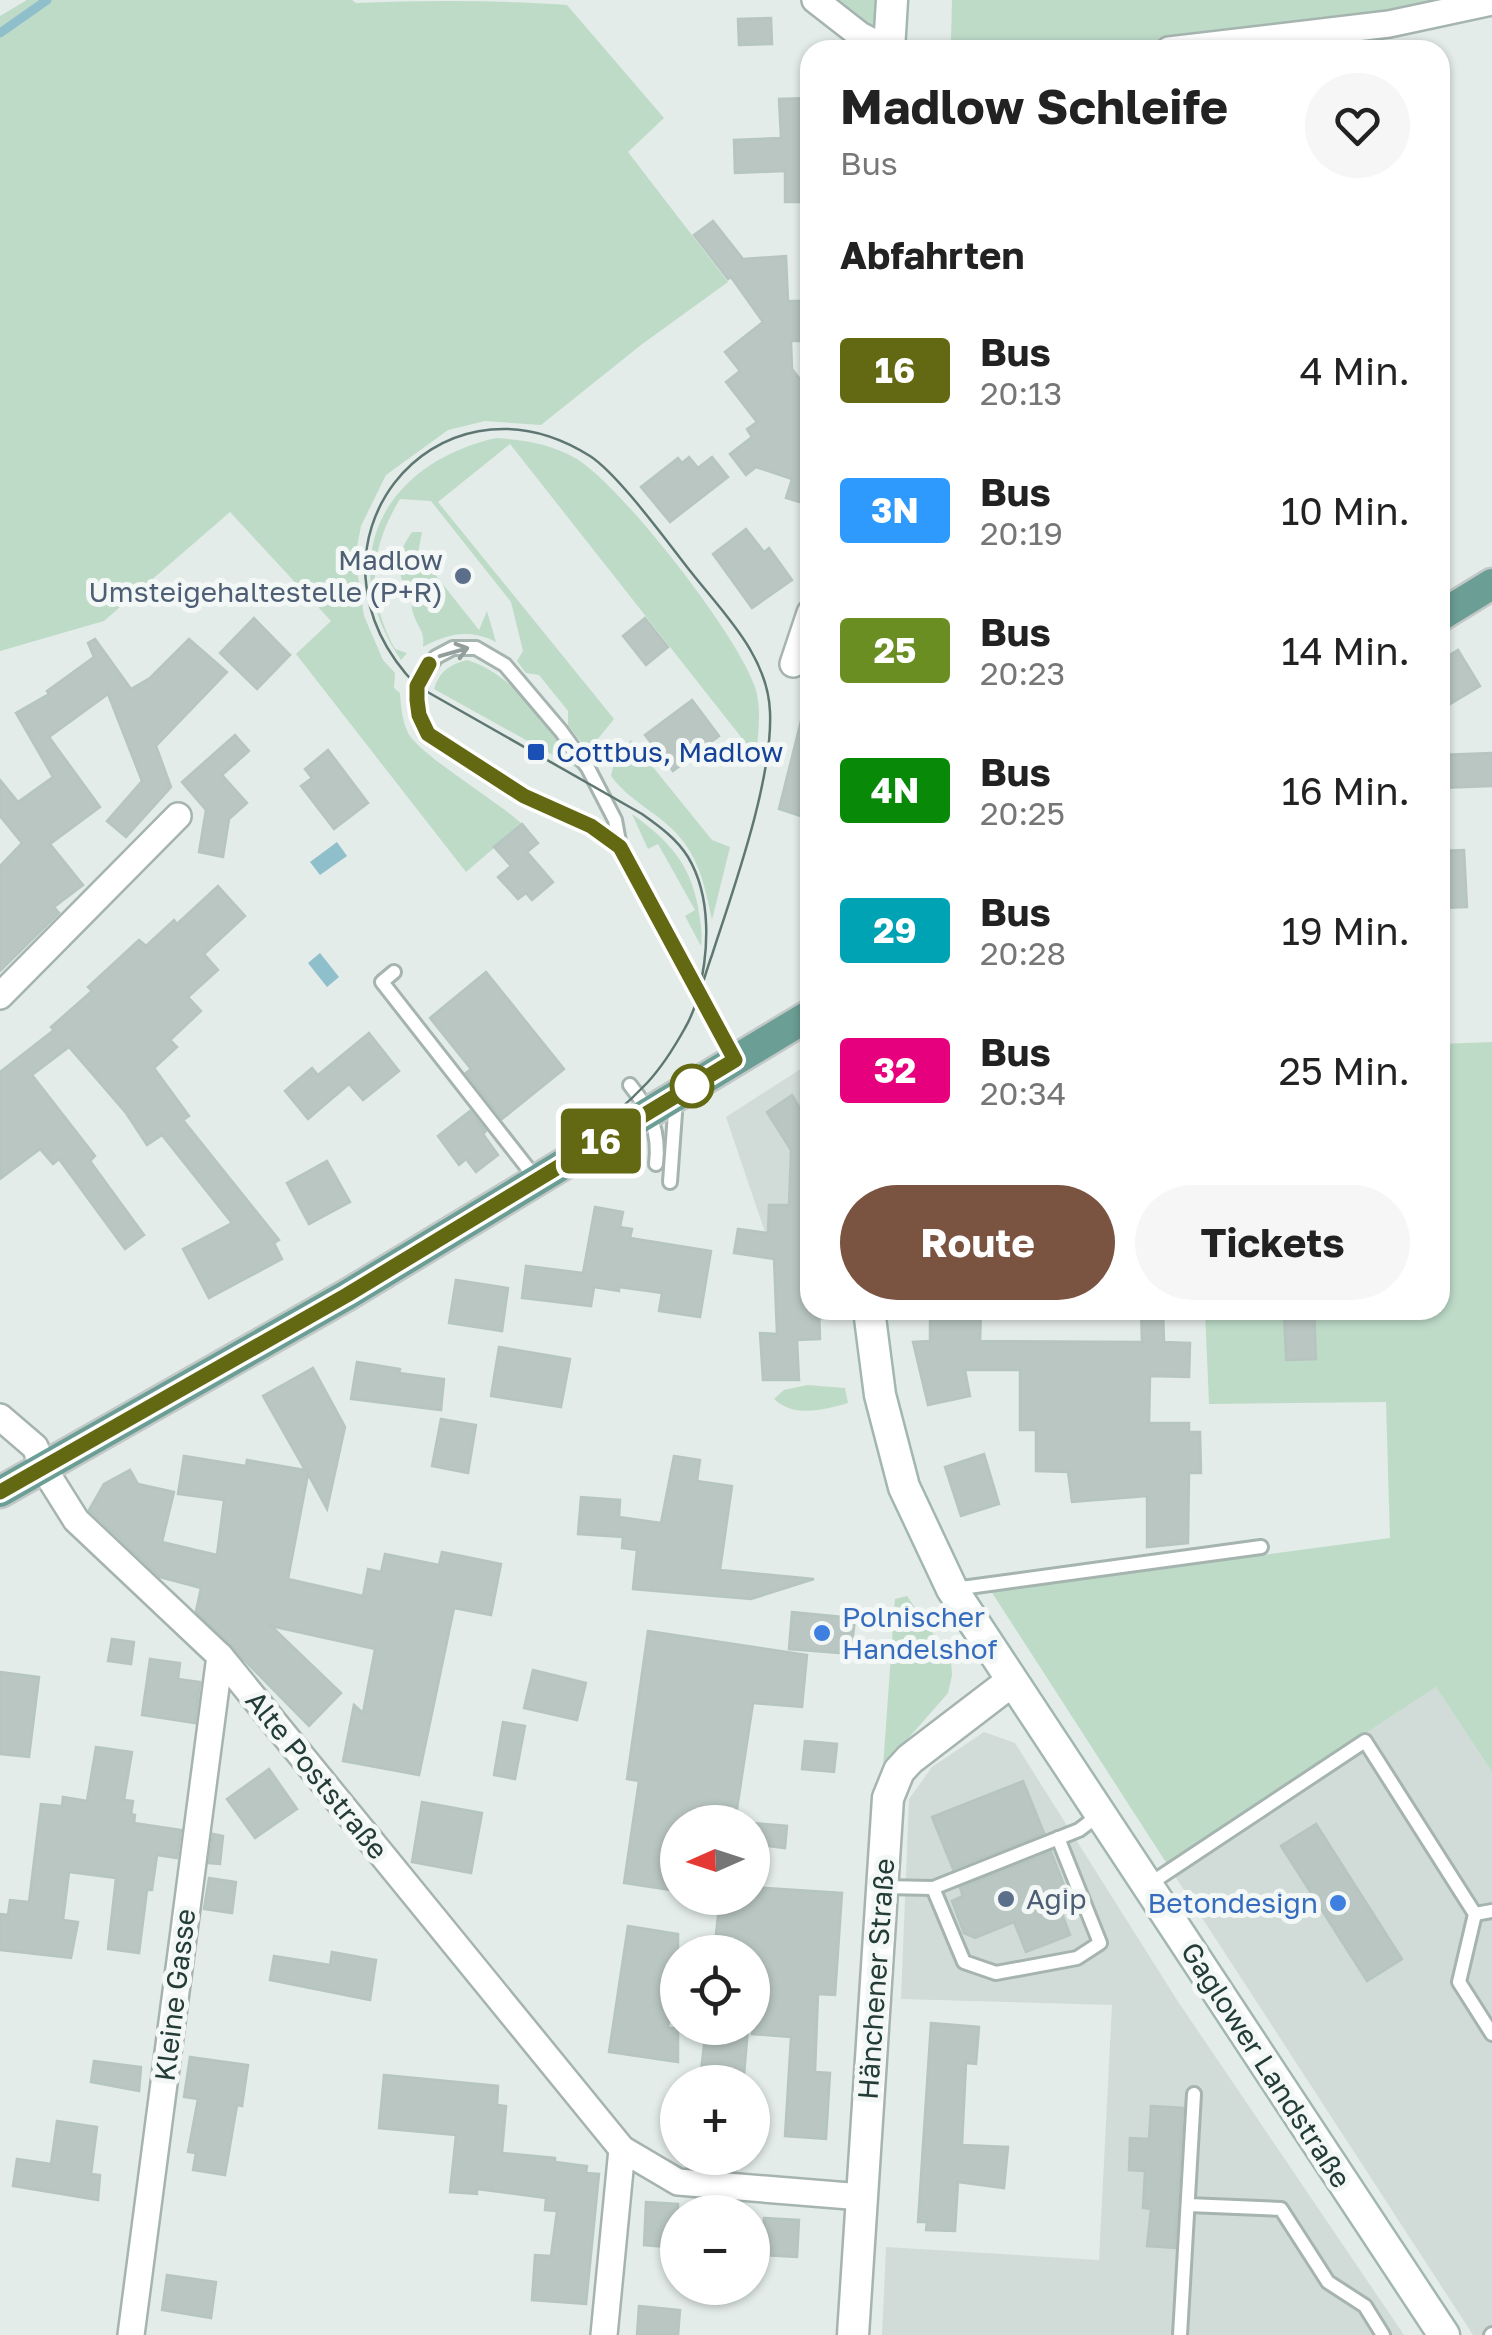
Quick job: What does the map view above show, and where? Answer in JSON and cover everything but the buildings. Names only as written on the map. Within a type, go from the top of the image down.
[{"type":"main road","points":[[890,40],[892,0]]},
{"type":"main road","points":[[1450,610],[1492,584]]},
{"type":"main road","points":[[0,1492],[347,1295],[800,1020]]},
{"type":"main road","name":"Gaglower Landstraße","points":[[870,1320],[880,1394],[904,1486],[952,1589],[1444,2335]]},
{"type":"main road","name":"Hänchener Straße","points":[[853,2335],[888,1798],[899,1771],[910,1759],[1012,1681]]},
{"type":"street","points":[[815,0],[870,40]]},
{"type":"street","points":[[1254,40],[1389,24],[1492,2]]},
{"type":"street","points":[[794,664],[800,644]]},
{"type":"street","points":[[0,996],[178,816]]},
{"type":"street","name":"Alte Poststraße","points":[[0,1417],[35,1446],[44,1469],[76,1520],[220,1656],[622,2149],[678,2182],[862,2198]]},
{"type":"street","name":"Kleine Gasse","points":[[131,2335],[220,1656]]},
{"type":"street","points":[[604,2335],[622,2149]]},
{"type":"lane","points":[[620,847],[591,826],[524,796],[428,734],[419,715],[417,686],[436,657],[453,648],[476,648],[506,664],[562,731],[588,768],[615,820],[620,847],[735,1060]]},
{"type":"lane","points":[[394,972],[382,982],[536,1180]]},
{"type":"lane","points":[[630,1086],[663,1104]]},
{"type":"lane","points":[[656,1164],[663,1104]]},
{"type":"lane","points":[[663,1104],[670,1182]]},
{"type":"lane","points":[[952,1589],[1261,1547]]},
{"type":"lane","points":[[1148,1886],[1365,1741],[1474,1914],[1460,1982],[1492,2034]]},
{"type":"lane","points":[[882,1886],[933,1888],[1078,1830],[1100,1814]]},
{"type":"lane","points":[[933,1888],[964,1962],[996,1973],[1076,1958],[1100,1943],[1058,1838]]},
{"type":"lane","points":[[1474,1914],[1492,1911]]},
{"type":"lane","points":[[1180,2335],[1194,2094]]},
{"type":"lane","points":[[1188,2205],[1280,2209],[1328,2282],[1364,2306],[1384,2335]]},
{"type":"shaded area","points":[[800,1069],[800,1244],[768,1241],[726,1117]]},
{"type":"shaded area","points":[[1436,1687],[1492,1772],[1492,2335],[1473,2335],[1167,1864]]},
{"type":"shaded area","points":[[984,1732],[1015,1743],[1177,2000],[1404,2335],[882,2335],[886,2247],[1099,2260],[1112,2005],[901,1999],[909,1799],[932,1767]]},
{"type":"green space","points":[[27,0],[461,1],[567,5],[664,118],[628,152],[728,282],[541,425],[485,421],[448,430],[386,475],[361,526],[355,557],[364,616],[383,660],[395,673],[394,688],[400,693],[408,733],[428,754],[522,824],[466,872],[296,654],[331,621],[230,512],[104,621],[0,651],[0,16]]},
{"type":"green space","points":[[834,0],[884,0],[882,37]]},
{"type":"green space","points":[[952,0],[1448,0],[1382,13],[1165,40],[951,40]]},
{"type":"green space","points":[[496,438],[548,446],[577,459],[622,500],[677,564],[726,633],[757,695],[756,756],[510,444],[438,502],[614,719],[588,751],[568,725],[568,711],[539,675],[526,673],[517,661],[523,651],[511,602],[431,501],[400,499],[377,555],[379,610],[395,648],[381,623],[371,587],[371,553],[381,521],[398,493],[424,470],[457,451]]},
{"type":"green space","points":[[412,532],[422,532],[418,553],[479,630],[487,611],[496,642],[459,634],[423,647],[399,569],[400,555]]},
{"type":"green space","points":[[467,660],[485,667],[517,691],[580,770],[434,689],[446,670]]},
{"type":"green space","points":[[631,740],[712,840],[730,847],[712,920],[703,882],[688,848],[611,776],[615,759]]},
{"type":"green space","points":[[632,814],[667,843],[683,865],[698,907],[701,946],[685,916],[695,910],[658,844],[648,849]]},
{"type":"green space","points":[[1492,1042],[1492,1772],[1436,1687],[1167,1864],[991,1591],[1390,1538],[1386,1402],[1209,1404],[1205,1320],[1450,1320],[1450,1044]]},
{"type":"green space","points":[[807,1385],[845,1388],[848,1403],[800,1410],[774,1399],[784,1390]]},
{"type":"green space","points":[[907,1596],[951,1660],[952,1675],[948,1693],[883,1767],[895,1599]]},
{"type":"water","points":[[337,842],[347,856],[320,875],[310,862]]},
{"type":"water","points":[[320,953],[339,977],[327,987],[308,963]]},
{"type":"waterway","points":[[0,33],[47,0]]},
{"type":"tram line","points":[[0,1483],[223,1358],[576,1143],[647,1083],[693,1011],[740,867],[765,770],[770,712],[753,654],[629,493],[590,456],[532,432],[478,431],[431,449],[395,482],[372,527],[366,578],[380,632],[417,686],[642,814],[679,844],[696,873],[705,907],[706,943],[698,995]]},
{"type":"bus line","name":"16","points":[[0,1492],[347,1295],[735,1060],[620,847],[591,826],[524,796],[483,772],[428,734],[419,715],[417,686],[429,664]]},
{"type":"place","name":"Madlow Umsteigehaltestelle (P+R)","points":[[463,576]]},
{"type":"place","name":"Cottbus, Madlow","points":[[536,752]]},
{"type":"place","name":"Polnischer Handelshof","points":[[822,1633]]},
{"type":"place","name":"Agip","points":[[1006,1899]]},
{"type":"place","name":"Betondesign","points":[[1338,1903]]}]
